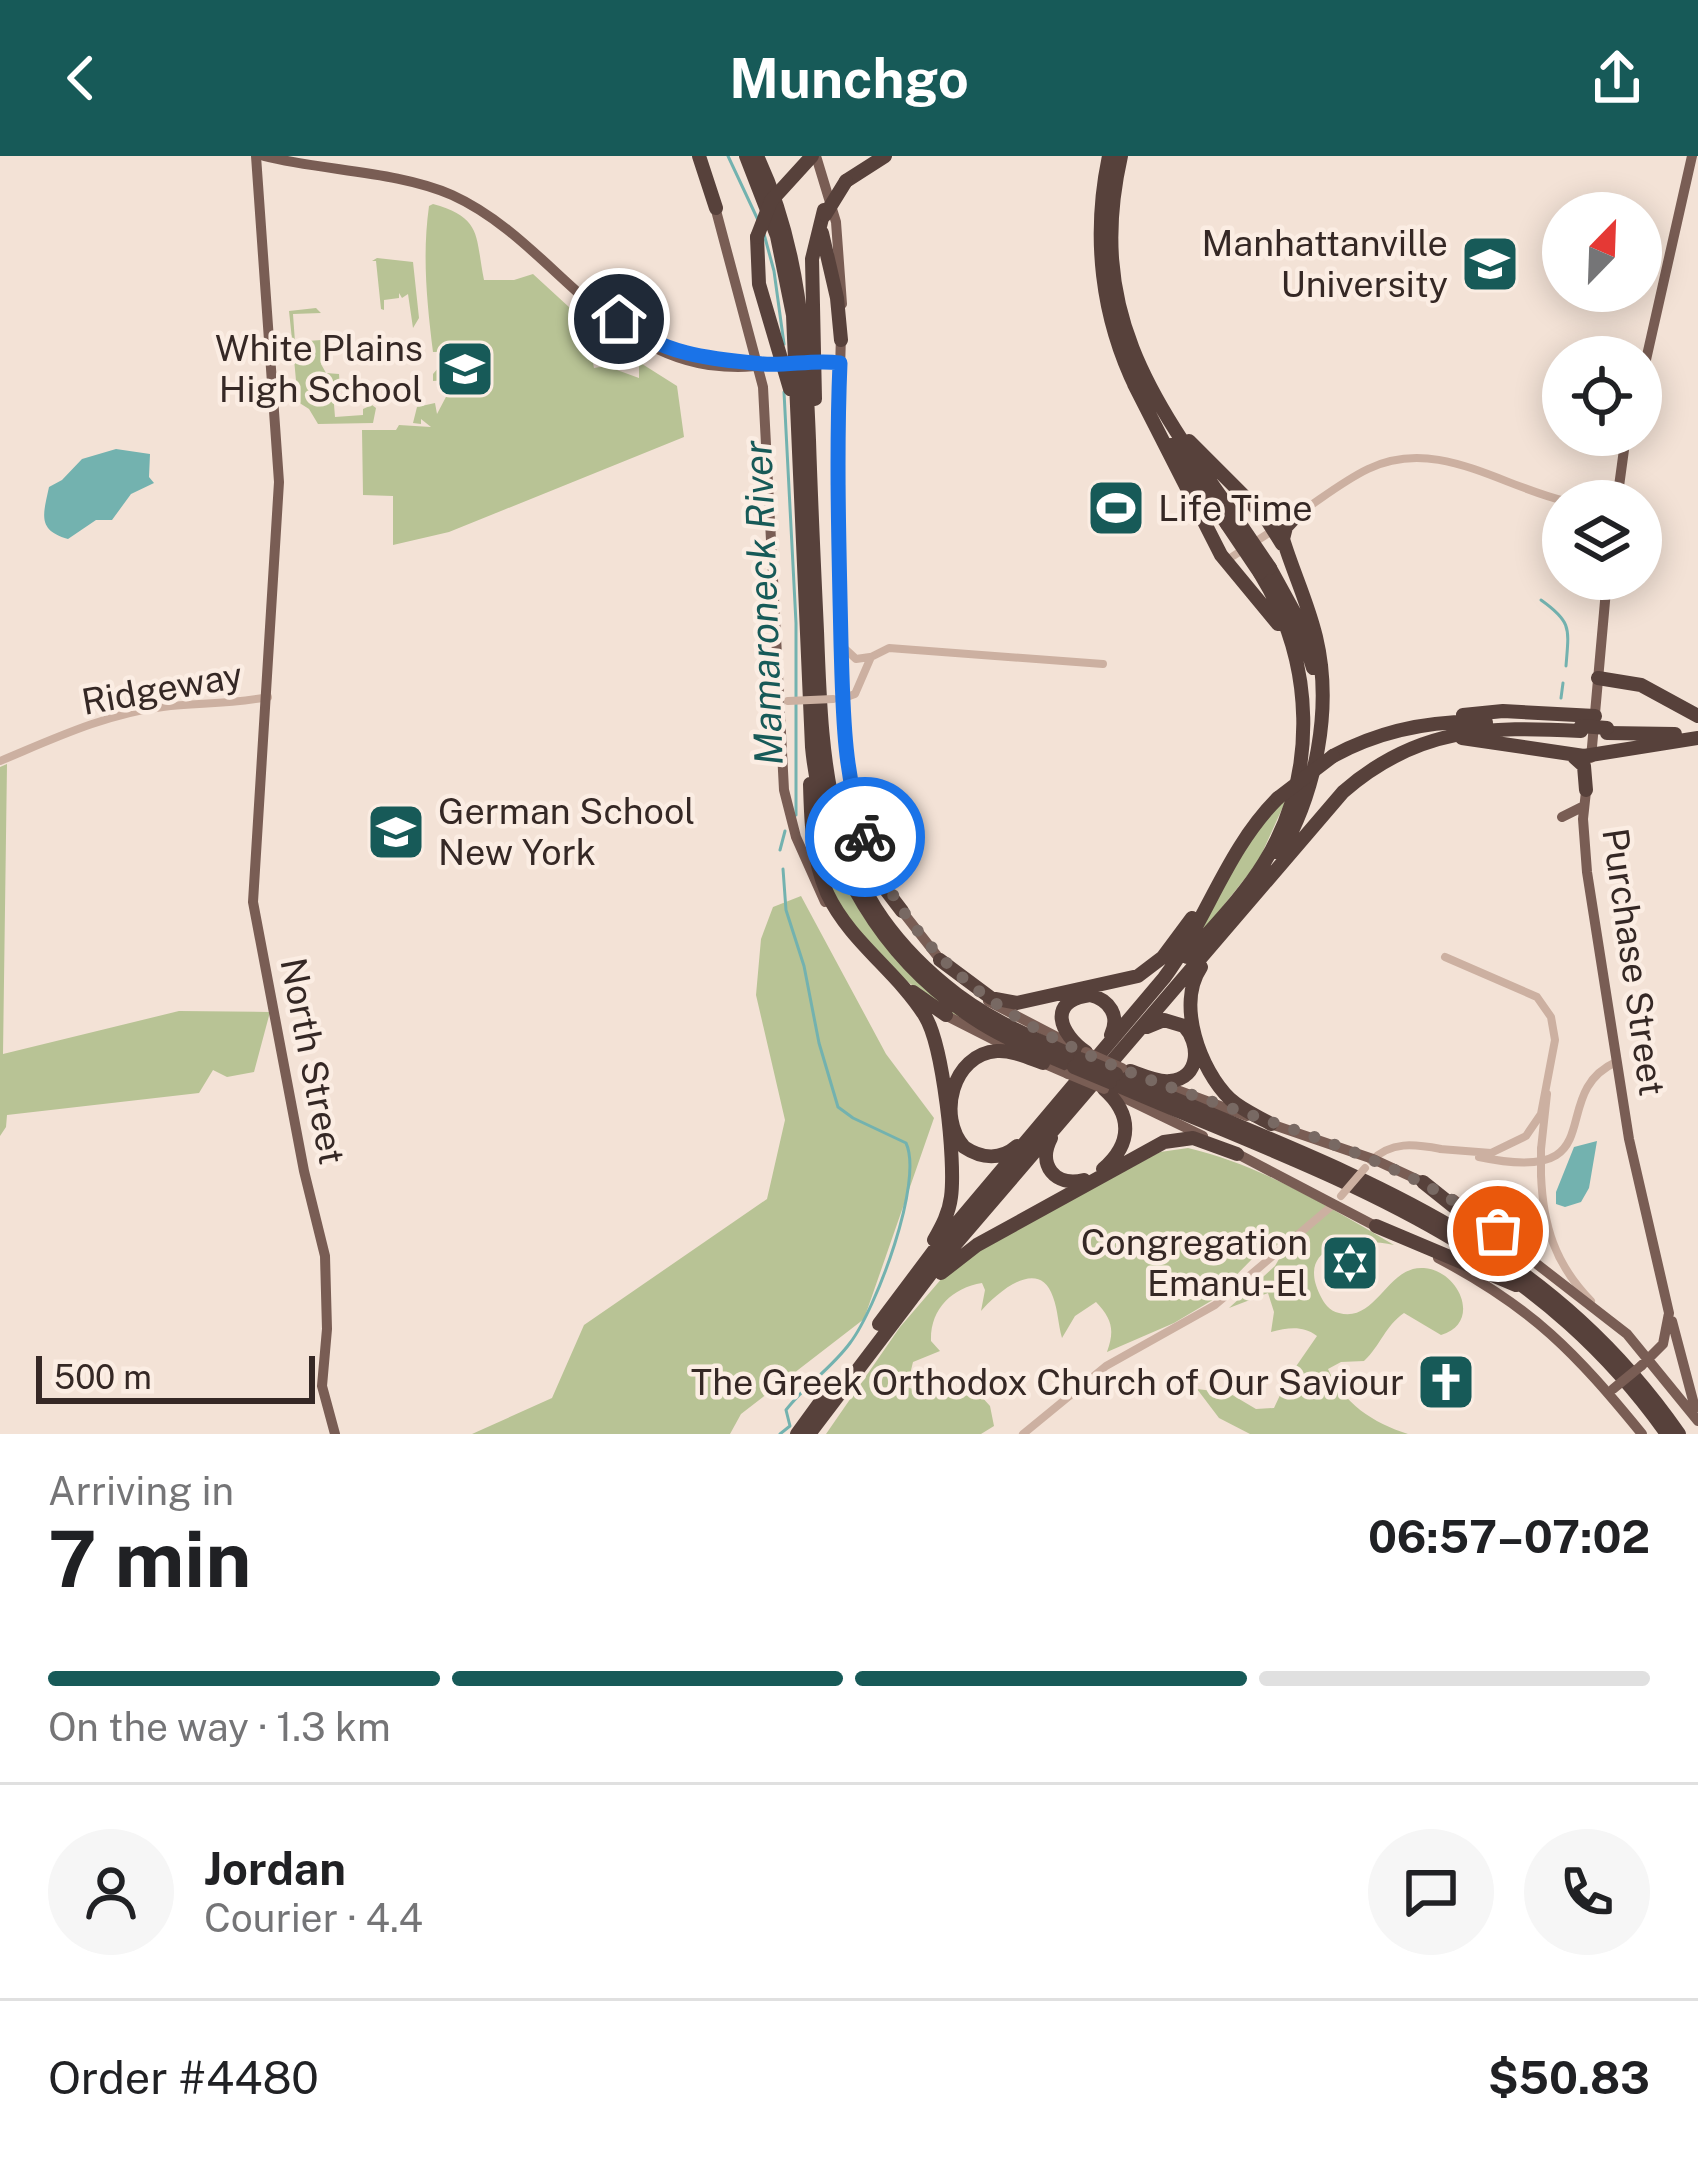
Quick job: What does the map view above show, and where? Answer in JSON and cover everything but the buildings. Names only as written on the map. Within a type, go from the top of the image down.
[{"type":"highway","points":[[697,156],[716,208]]},
{"type":"highway","points":[[746,156],[775,229],[789,288],[805,463],[811,823],[820,873],[839,916],[925,1016],[936,1042],[952,1190],[944,1222],[894,1311],[808,1434]]},
{"type":"highway","points":[[757,156],[782,218],[798,284],[821,740],[830,800],[860,880],[884,920],[914,956],[977,1009],[1081,1063]]},
{"type":"highway","points":[[805,463],[787,374],[758,279],[757,237],[771,201],[814,156]]},
{"type":"highway","points":[[805,463],[816,384],[812,259],[824,213],[846,181],[885,156]]},
{"type":"highway","points":[[1109,156],[1101,211],[1103,279],[1114,333],[1226,561],[1267,606],[1286,641],[1310,748]]},
{"type":"highway","points":[[1120,156],[1112,209],[1113,270],[1137,378],[1295,612],[1310,657],[1318,704],[1306,797],[1290,835],[1231,922]]},
{"type":"highway","points":[[824,213],[822,242],[836,295],[841,340]]},
{"type":"highway","points":[[1137,378],[1273,530],[1294,571]]},
{"type":"highway","points":[[1081,1063],[1135,1015],[1261,868],[1285,820],[1322,699],[1320,660],[1283,537],[1298,514]]},
{"type":"highway","points":[[1598,678],[1637,683],[1698,716]]},
{"type":"highway","points":[[940,960],[991,998],[1007,1004],[1128,980],[1166,955],[1248,831],[1278,798],[1334,756],[1418,723],[1485,712],[1595,716]]},
{"type":"highway","points":[[810,713],[816,781],[827,827],[854,890],[883,935],[924,980],[967,1014],[1013,1040],[1116,1077],[1434,1214],[1509,1261],[1629,1370],[1679,1434]]},
{"type":"highway","points":[[1397,730],[1465,721],[1698,734]]},
{"type":"highway","points":[[894,1311],[1325,812],[1364,775],[1410,748],[1480,729],[1581,729]]},
{"type":"highway","points":[[1557,753],[1591,755],[1698,734]]},
{"type":"highway","points":[[1410,748],[1472,738],[1576,758],[1583,764],[1585,798]]},
{"type":"highway","points":[[830,800],[848,839],[902,911]]},
{"type":"highway","points":[[1271,1124],[1237,1105],[1216,1082],[1192,1020],[1190,991],[1198,970],[1275,880],[1325,812]]},
{"type":"highway","points":[[1135,1015],[1180,956],[1222,874]]},
{"type":"highway","points":[[882,965],[946,1015]]},
{"type":"highway","points":[[797,1434],[1047,1117],[1081,1063],[1115,1023],[1107,1004],[1090,995],[1070,1003],[1061,1019],[1081,1063]]},
{"type":"highway","points":[[1116,1077],[1176,1080],[1192,1067],[1196,1043],[1184,1026],[1164,1020],[1150,1024],[1125,1046]]},
{"type":"highway","points":[[1043,1063],[1004,1051],[974,1059],[955,1083],[951,1119],[964,1147],[994,1157],[1012,1150],[1047,1117]]},
{"type":"highway","points":[[1071,1109],[1045,1155],[1052,1173],[1068,1182],[1102,1170],[1123,1144],[1125,1113],[1116,1077]]},
{"type":"highway","points":[[894,1311],[974,1246],[1161,1143],[1189,1138],[1237,1154]]},
{"type":"highway","points":[[1417,1179],[1481,1225],[1569,1316],[1667,1434]]},
{"type":"highway","points":[[1376,1226],[1510,1282],[1569,1316]]},
{"type":"main road","points":[[260,156],[430,188],[461,200],[614,324],[649,346],[703,364],[837,362]]},
{"type":"main road","name":"North Street","points":[[260,156],[279,482],[254,852],[254,917],[325,1256],[327,1329],[322,1386],[335,1434]]},
{"type":"main road","points":[[296,156],[425,179],[456,190],[491,212],[640,335],[688,356],[760,363]]},
{"type":"main road","points":[[814,156],[838,236],[841,340],[836,473],[842,644],[838,699],[856,811],[875,862],[902,911],[940,960],[999,1008],[1081,1063]]},
{"type":"main road","points":[[1653,336],[1692,156]]},
{"type":"main road","points":[[427,197],[440,193],[487,217]]},
{"type":"main road","points":[[716,208],[760,363],[788,806],[809,872],[849,936],[901,987],[1043,1063],[1081,1063]]},
{"type":"main road","name":"Purchase Street","points":[[1605,600],[1583,849],[1635,1167],[1669,1313],[1667,1333],[1650,1357]]},
{"type":"main road","points":[[1562,817],[1585,798]]},
{"type":"main road","points":[[856,811],[884,831],[875,862]]},
{"type":"main road","points":[[1116,1077],[1271,1124],[1417,1179],[1486,1222],[1596,1306],[1650,1357],[1698,1418]]},
{"type":"main road","points":[[1116,1077],[1237,1154],[1337,1200],[1520,1305],[1611,1392],[1642,1434]]},
{"type":"main road","points":[[1669,1313],[1698,1418]]},
{"type":"main road","points":[[1611,1392],[1650,1357]]},
{"type":"street","points":[[1226,561],[1371,468],[1419,457],[1456,463],[1542,493]]},
{"type":"street","points":[[842,644],[852,658],[871,657],[896,647],[1103,664]]},
{"type":"street","points":[[783,701],[854,695],[871,657]]},
{"type":"street","points":[[845,743],[847,712],[860,682]]},
{"type":"street","name":"Ridgeway","points":[[0,761],[118,716],[268,697]]},
{"type":"street","points":[[1023,1434],[1106,1366],[1215,1306],[1337,1200],[1369,1164],[1403,1144],[1491,1153],[1526,1136],[1538,1120],[1546,1087],[1555,1033],[1548,1010],[1522,990],[1445,957]]},
{"type":"street","points":[[1439,1149],[1517,1165],[1549,1158],[1573,1135],[1588,1083],[1616,1062]]},
{"type":"street","points":[[1546,1087],[1541,1175],[1547,1230],[1557,1258],[1596,1306]]},
{"type":"street","points":[[1526,1136],[1541,1146]]},
{"type":"green space","points":[[433,204],[469,223],[484,280],[514,280],[533,274],[582,319],[579,324],[584,322],[598,339],[601,361],[593,363],[594,368],[606,366],[639,378],[639,362],[677,386],[684,437],[449,532],[393,545],[393,496],[363,495],[362,430],[431,427],[421,419],[421,424],[413,423],[417,407],[435,403],[437,414],[448,393],[463,391],[460,371],[446,372],[447,380],[433,381],[445,360],[444,352],[433,352],[427,297],[427,225]]},
{"type":"green space","points":[[377,258],[413,262],[419,318],[413,328],[408,294],[384,300],[381,309],[376,261],[372,261]]},
{"type":"green space","points":[[316,308],[321,313],[293,314],[295,342],[321,340],[321,332],[328,331],[331,352],[321,364],[326,373],[339,374],[340,390],[333,392],[335,417],[363,415],[363,409],[372,405],[376,408],[373,423],[318,424],[298,402],[294,359],[298,353],[293,349],[289,311]]},
{"type":"green space","points":[[7,764],[3,1054],[179,1011],[270,1012],[254,1072],[227,1077],[213,1070],[199,1093],[7,1115],[0,1136],[0,767]]},
{"type":"green space","points":[[1290,791],[1258,862],[1182,958],[1241,847]]},
{"type":"green space","points":[[816,810],[843,880],[871,928],[963,1020],[898,974],[845,915],[823,867]]},
{"type":"green space","points":[[801,896],[886,1054],[934,1118],[864,1319],[741,1414],[730,1434],[472,1434],[552,1398],[584,1325],[767,1199],[785,1120],[756,995],[761,939],[773,907]]},
{"type":"green space","points":[[1188,1148],[1268,1176],[1394,1245],[1348,1243],[1323,1254],[1314,1277],[1332,1310],[1352,1314],[1363,1310],[1411,1269],[1437,1271],[1456,1287],[1463,1309],[1454,1329],[1441,1335],[1404,1313],[1364,1361],[1341,1362],[1328,1369],[1361,1410],[1408,1434],[1250,1434],[1219,1418],[1197,1389],[1229,1393],[1256,1409],[1274,1408],[1317,1336],[1300,1329],[1271,1332],[1274,1312],[1268,1293],[1229,1308],[1275,1266],[1291,1238],[1254,1257],[1211,1301],[1107,1352],[1110,1325],[1096,1302],[1075,1316],[1062,1338],[1053,1297],[1038,1279],[1017,1282],[981,1311],[982,1283],[961,1290],[934,1319],[931,1341],[940,1351],[913,1362],[907,1387],[927,1394],[981,1396],[990,1406],[994,1426],[981,1434],[826,1434],[900,1327],[943,1277],[979,1249],[1160,1152]]},
{"type":"water","points":[[116,449],[150,454],[149,477],[154,483],[131,494],[112,520],[96,520],[68,539],[51,531],[44,513],[49,487],[82,459]]},
{"type":"water","points":[[1597,1141],[1589,1188],[1581,1202],[1565,1207],[1556,1204],[1556,1192],[1574,1147]]},
{"type":"waterway","name":"Mamaroneck River","points":[[728,156],[758,220]]},
{"type":"waterway","name":"Mamaroneck River","points":[[764,234],[784,344]]},
{"type":"waterway","name":"Mamaroneck River","points":[[784,392],[796,623],[796,815]]},
{"type":"waterway","points":[[1541,600],[1566,627],[1566,666]]},
{"type":"waterway","points":[[1561,698],[1563,683]]},
{"type":"waterway","name":"Mamaroneck River","points":[[780,850],[785,831]]},
{"type":"waterway","name":"Mamaroneck River","points":[[780,1434],[790,1426],[786,1410],[843,1352],[872,1303],[903,1214],[910,1161],[906,1143],[838,1107],[786,910],[783,869]]},
{"type":"way so far","points":[[865,837],[894,899],[921,939],[955,974],[999,1008],[1040,1032],[1168,1087],[1392,1167],[1452,1199],[1498,1231]]},
{"type":"place","name":"Manhattanville University","points":[[1490,264]]},
{"type":"place","name":"White Plains High School","points":[[465,369]]},
{"type":"place","name":"Life Time","points":[[1116,508]]},
{"type":"place","name":"German School New York","points":[[396,832]]},
{"type":"place","name":"Congregation Emanu-El","points":[[1350,1263]]},
{"type":"place","name":"The Greek Orthodox Church of Our Saviour","points":[[1446,1382]]},
{"type":"route","points":[[619,319],[658,345],[704,359],[840,363],[836,473],[845,743],[851,791],[865,837]]}]
